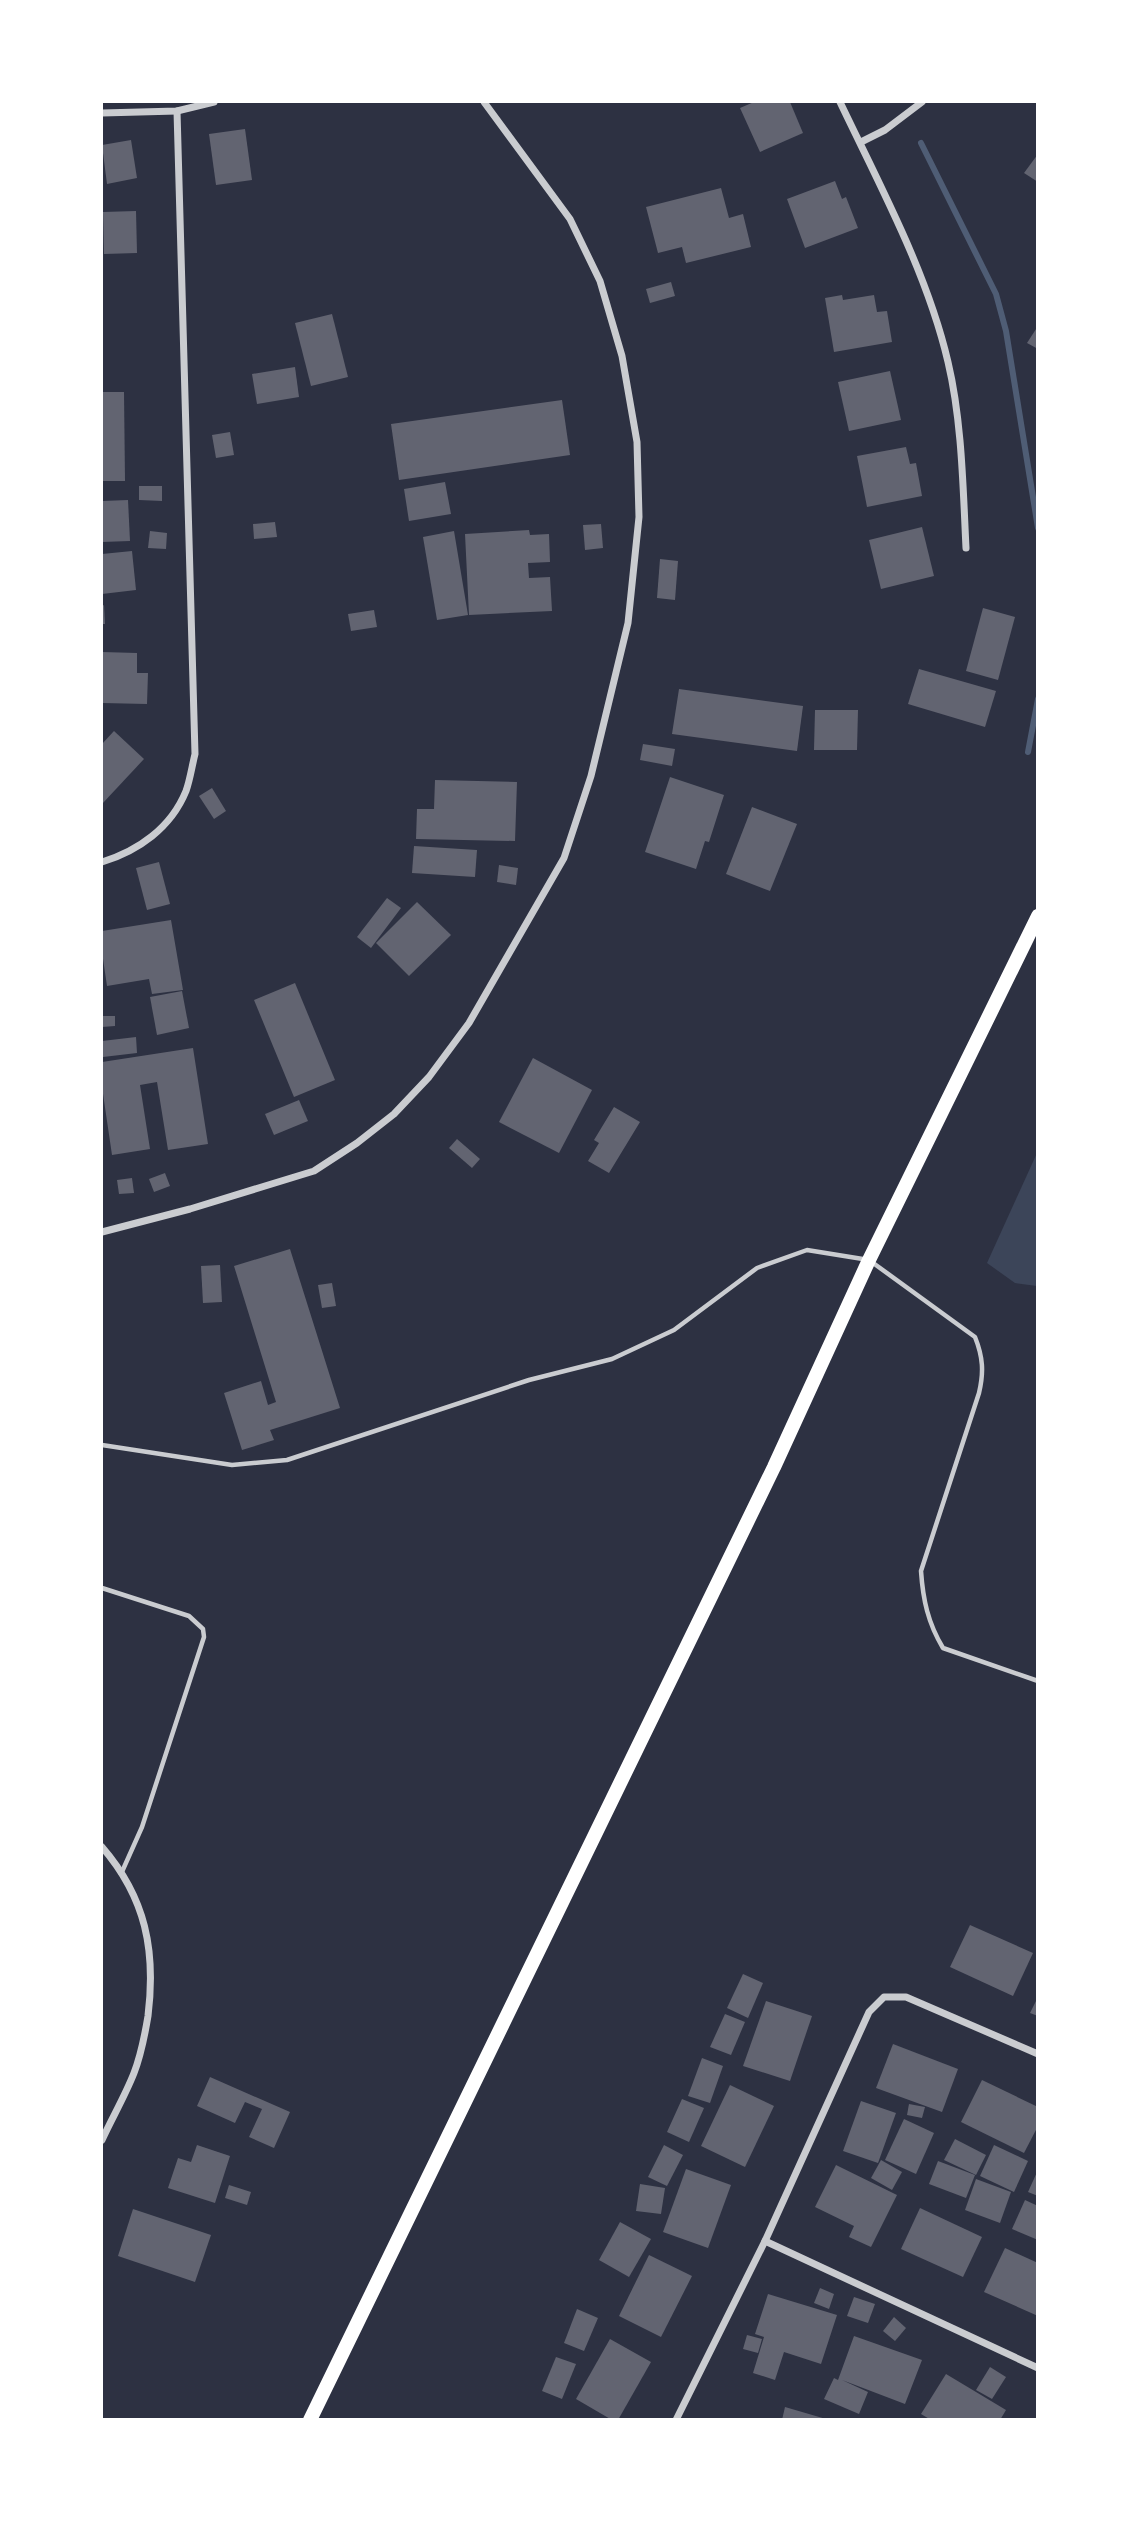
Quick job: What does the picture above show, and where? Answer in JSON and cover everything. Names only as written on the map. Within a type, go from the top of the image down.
[{"type":"main road","points":[[310,2420],[774,1467],[869,1260],[1038,916]]},
{"type":"street","points":[[102,113],[177,111],[214,102]]},
{"type":"street","points":[[102,1232],[190,1209],[314,1171],[357,1143],[394,1114],[429,1077],[469,1023],[564,858],[592,776],[628,622],[639,517],[637,442],[622,356],[600,281],[570,219],[484,102]]},
{"type":"street","points":[[840,102],[861,142],[925,287],[948,362],[961,452],[967,548]]},
{"type":"street","points":[[861,142],[885,130],[922,102]]},
{"type":"street","points":[[102,862],[122,856],[162,828],[186,791],[195,754],[177,111]]},
{"type":"street","points":[[102,1847],[137,1899],[149,1941],[152,1981],[146,2029],[135,2071],[102,2140]]},
{"type":"street","points":[[676,2420],[765,2241],[869,2012],[884,1997],[906,1997],[1038,2054]]},
{"type":"street","points":[[765,2241],[1038,2368]]},
{"type":"lane","points":[[102,1445],[232,1465],[286,1460],[528,1380],[612,1359],[674,1330],[757,1268],[807,1250],[869,1260],[975,1337],[981,1354],[984,1373],[979,1393],[922,1571],[922,1593],[931,1628],[943,1648],[1038,1681]]},
{"type":"lane","points":[[102,1588],[190,1616],[203,1629],[204,1637],[142,1827],[121,1874]]},
{"type":"shaded area","points":[[1037,1153],[1037,1286],[1015,1283],[987,1263]]},
{"type":"building","points":[[754,102],[790,102],[803,133],[760,152],[740,108]]},
{"type":"building","points":[[245,129],[252,180],[216,185],[209,134]]},
{"type":"building","points":[[131,140],[137,178],[107,184],[102,145]]},
{"type":"building","points":[[1038,154],[1038,182],[1024,173]]},
{"type":"building","points":[[835,181],[842,199],[846,197],[858,228],[805,248],[787,199]]},
{"type":"building","points":[[721,188],[729,218],[743,214],[751,247],[686,263],[682,247],[658,253],[646,207]]},
{"type":"building","points":[[136,211],[137,253],[104,254],[103,212]]},
{"type":"building","points":[[671,282],[675,296],[650,303],[646,289]]},
{"type":"building","points":[[842,295],[843,300],[874,295],[877,312],[887,311],[892,342],[834,352],[825,298]]},
{"type":"building","points":[[332,314],[348,377],[311,386],[295,323]]},
{"type":"building","points":[[1038,326],[1038,349],[1027,343]]},
{"type":"building","points":[[295,367],[299,397],[257,404],[252,374]]},
{"type":"building","points":[[890,371],[901,420],[849,431],[838,382]]},
{"type":"building","points":[[102,392],[124,392],[125,481],[102,481]]},
{"type":"building","points":[[562,400],[570,455],[399,480],[391,424]]},
{"type":"building","points":[[230,432],[234,455],[216,458],[212,435]]},
{"type":"building","points":[[906,447],[910,464],[916,463],[922,496],[867,507],[857,456]]},
{"type":"building","points":[[445,482],[451,514],[409,521],[404,489]]},
{"type":"building","points":[[139,486],[162,486],[162,501],[139,500]]},
{"type":"building","points":[[128,500],[130,541],[102,542],[102,501]]},
{"type":"building","points":[[275,522],[277,537],[254,539],[253,524]]},
{"type":"building","points":[[601,524],[603,548],[585,550],[583,525]]},
{"type":"building","points":[[922,527],[934,576],[881,589],[869,540]]},
{"type":"building","points":[[529,530],[530,535],[549,534],[550,562],[528,563],[529,578],[550,577],[552,611],[469,615],[465,534]]},
{"type":"building","points":[[150,531],[167,533],[166,549],[148,548]]},
{"type":"building","points":[[454,531],[468,615],[437,620],[423,537]]},
{"type":"building","points":[[132,551],[136,590],[102,594],[102,554]]},
{"type":"building","points":[[660,559],[678,561],[675,600],[657,598]]},
{"type":"building","points":[[104,605],[105,624],[102,624],[102,606]]},
{"type":"building","points":[[983,608],[1015,617],[998,680],[966,671]]},
{"type":"building","points":[[374,610],[377,627],[351,631],[348,614]]},
{"type":"building","points":[[102,652],[137,653],[137,673],[148,673],[147,704],[102,703]]},
{"type":"building","points":[[919,669],[996,691],[985,727],[908,704]]},
{"type":"building","points":[[679,689],[803,706],[797,751],[672,734]]},
{"type":"building","points":[[815,710],[858,710],[857,750],[814,750]]},
{"type":"building","points":[[114,731],[144,759],[102,804],[102,744]]},
{"type":"building","points":[[643,744],[675,749],[672,766],[640,760]]},
{"type":"building","points":[[670,777],[724,795],[709,842],[705,841],[696,869],[645,852]]},
{"type":"building","points":[[435,780],[517,782],[515,841],[416,839],[417,809],[434,809]]},
{"type":"building","points":[[212,788],[226,811],[214,819],[199,796]]},
{"type":"building","points":[[752,807],[797,824],[770,891],[726,874]]},
{"type":"building","points":[[414,846],[477,850],[475,877],[412,873]]},
{"type":"building","points":[[159,862],[170,904],[147,910],[136,868]]},
{"type":"building","points":[[499,865],[518,868],[516,885],[497,882]]},
{"type":"building","points":[[387,898],[401,908],[371,948],[357,937]]},
{"type":"building","points":[[417,902],[451,935],[409,976],[376,943]]},
{"type":"building","points":[[171,920],[183,990],[152,994],[149,979],[107,986],[102,931]]},
{"type":"building","points":[[295,983],[335,1080],[294,1097],[254,1000]]},
{"type":"building","points":[[182,991],[189,1028],[157,1035],[150,997]]},
{"type":"building","points":[[102,1016],[115,1016],[115,1026],[102,1027]]},
{"type":"building","points":[[136,1037],[137,1053],[103,1057],[102,1041]]},
{"type":"building","points":[[193,1048],[208,1144],[168,1150],[157,1082],[140,1085],[150,1149],[112,1155],[102,1087],[102,1062]]},
{"type":"building","points":[[533,1058],[592,1090],[559,1153],[499,1122]]},
{"type":"building","points":[[299,1100],[308,1121],[274,1135],[265,1114]]},
{"type":"building","points":[[614,1107],[640,1122],[609,1173],[588,1161],[599,1143],[594,1140]]},
{"type":"building","points":[[457,1139],[480,1159],[472,1168],[449,1148]]},
{"type":"building","points":[[165,1173],[170,1186],[154,1192],[149,1179]]},
{"type":"building","points":[[132,1178],[134,1193],[119,1194],[117,1180]]},
{"type":"building","points":[[290,1249],[340,1408],[270,1430],[274,1440],[242,1450],[224,1393],[261,1381],[268,1405],[276,1402],[234,1266]]},
{"type":"building","points":[[220,1265],[222,1302],[203,1303],[201,1266]]},
{"type":"building","points":[[332,1283],[336,1306],[322,1308],[318,1285]]},
{"type":"building","points":[[970,1925],[1033,1953],[1013,1996],[950,1967]]},
{"type":"building","points":[[743,1974],[763,1983],[748,2018],[727,2008]]},
{"type":"building","points":[[1038,1997],[1038,2016],[1030,2013]]},
{"type":"building","points":[[766,2001],[812,2016],[790,2081],[743,2066]]},
{"type":"building","points":[[725,2014],[745,2022],[731,2055],[710,2047]]},
{"type":"building","points":[[893,2044],[958,2069],[942,2112],[876,2088]]},
{"type":"building","points":[[702,2058],[723,2066],[710,2103],[688,2096]]},
{"type":"building","points":[[210,2077],[290,2112],[274,2148],[249,2137],[262,2109],[245,2102],[235,2123],[197,2106]]},
{"type":"building","points":[[982,2080],[1038,2107],[1038,2126],[1024,2153],[961,2122]]},
{"type":"building","points":[[730,2085],[774,2106],[745,2167],[701,2146]]},
{"type":"building","points":[[682,2099],[704,2108],[689,2142],[667,2132]]},
{"type":"building","points":[[861,2101],[896,2113],[878,2163],[843,2151]]},
{"type":"building","points":[[909,2104],[925,2107],[922,2118],[907,2115]]},
{"type":"building","points":[[904,2119],[934,2133],[916,2174],[885,2160]]},
{"type":"building","points":[[955,2139],[986,2155],[976,2175],[944,2160]]},
{"type":"building","points":[[197,2145],[230,2156],[215,2203],[168,2188],[178,2158],[191,2162]]},
{"type":"building","points":[[664,2145],[683,2155],[667,2186],[648,2177]]},
{"type":"building","points":[[994,2145],[1028,2161],[1014,2192],[980,2176]]},
{"type":"building","points":[[881,2160],[902,2172],[892,2190],[871,2178]]},
{"type":"building","points":[[938,2161],[975,2175],[966,2198],[929,2184]]},
{"type":"building","points":[[836,2165],[897,2195],[871,2247],[849,2237],[854,2226],[815,2207]]},
{"type":"building","points":[[686,2169],[731,2185],[708,2248],[663,2232]]},
{"type":"building","points":[[1038,2170],[1038,2196],[1028,2192]]},
{"type":"building","points":[[976,2179],[1011,2192],[1000,2223],[965,2210]]},
{"type":"building","points":[[640,2184],[665,2188],[661,2214],[636,2211]]},
{"type":"building","points":[[229,2185],[251,2192],[247,2205],[225,2198]]},
{"type":"building","points":[[1025,2200],[1038,2206],[1038,2240],[1012,2229]]},
{"type":"building","points":[[920,2208],[982,2237],[963,2277],[901,2249]]},
{"type":"building","points":[[133,2209],[211,2235],[195,2282],[118,2256]]},
{"type":"building","points":[[620,2222],[651,2239],[629,2277],[599,2260]]},
{"type":"building","points":[[1005,2248],[1038,2263],[1038,2316],[984,2292]]},
{"type":"building","points":[[649,2255],[692,2276],[661,2337],[619,2316]]},
{"type":"building","points":[[820,2288],[834,2294],[829,2309],[814,2303]]},
{"type":"building","points":[[768,2294],[837,2315],[821,2364],[784,2352],[775,2380],[753,2373],[764,2337],[755,2334]]},
{"type":"building","points":[[854,2297],[875,2304],[868,2323],[847,2316]]},
{"type":"building","points":[[577,2309],[598,2318],[584,2351],[564,2343]]},
{"type":"building","points":[[894,2317],[906,2328],[895,2341],[883,2331]]},
{"type":"building","points":[[747,2335],[762,2339],[758,2353],[743,2349]]},
{"type":"building","points":[[854,2336],[922,2360],[905,2404],[842,2380],[868,2392],[859,2414],[824,2399],[834,2378],[838,2380]]},
{"type":"building","points":[[610,2339],[651,2362],[618,2420],[612,2420],[576,2399]]},
{"type":"building","points":[[556,2357],[576,2364],[562,2399],[542,2391]]},
{"type":"building","points":[[990,2367],[1006,2377],[992,2399],[976,2390]]},
{"type":"building","points":[[946,2374],[1006,2410],[1000,2420],[931,2420],[921,2414]]},
{"type":"building","points":[[785,2407],[826,2419],[826,2420],[782,2420]]},
{"type":"waterway","points":[[921,143],[996,294],[1006,331],[1038,528]]},
{"type":"waterway","points":[[1028,752],[1038,699]]}]
